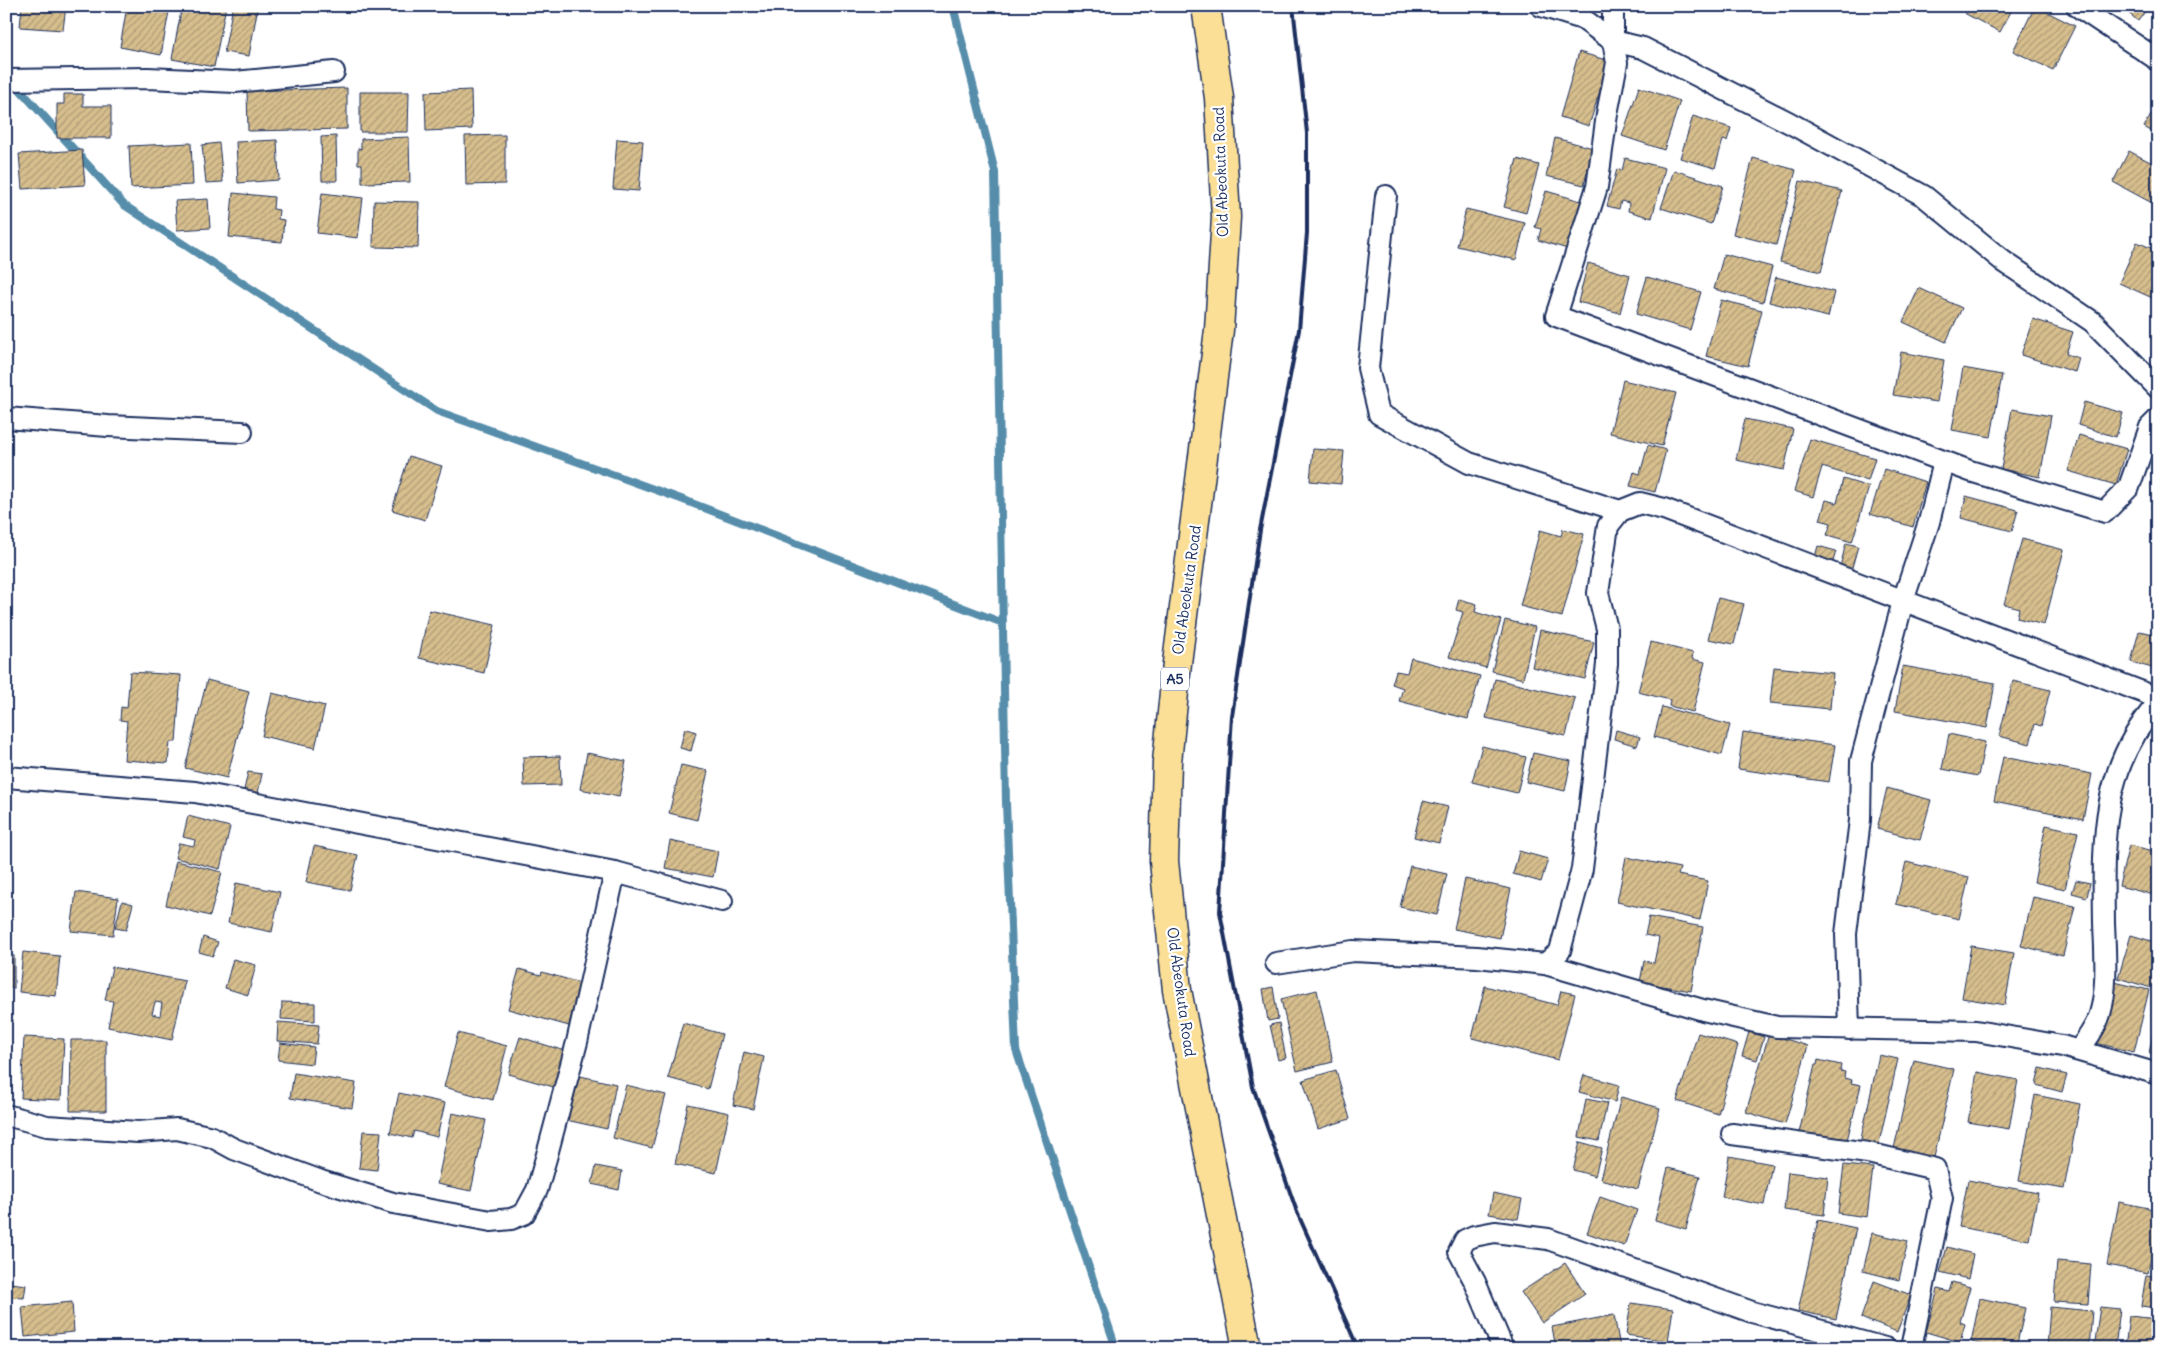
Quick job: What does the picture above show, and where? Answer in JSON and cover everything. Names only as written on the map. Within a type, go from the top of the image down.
[{"type":"highway","name":"Old Abeokuta Road","points":[[1206,6],[1219,98],[1226,217],[1219,330],[1177,663],[1167,762],[1164,862],[1178,990],[1247,1348]]},
{"type":"street","points":[[1541,6],[1583,19],[1613,41],[1643,48],[1790,123],[1924,196],[2003,261],[2093,322],[2158,388]]},
{"type":"street","points":[[1613,6],[1613,41],[1617,63],[1607,114],[1597,187],[1556,316],[1944,462],[2105,512],[2129,488],[2150,427],[2158,419]]},
{"type":"street","points":[[2077,6],[2158,60]]},
{"type":"street","points":[[6,80],[148,78],[235,82],[334,72]]},
{"type":"street","points":[[1386,196],[1368,368],[1379,414],[1469,463],[1620,511]]},
{"type":"street","points":[[6,418],[108,426],[242,432]]},
{"type":"street","points":[[1849,1029],[1846,934],[1860,820],[1861,761],[1903,601],[1929,522],[1944,462]]},
{"type":"street","points":[[1545,964],[1560,951],[1582,869],[1607,664],[1607,629],[1598,593],[1608,526],[1620,511],[1640,503],[1664,509],[2158,698]]},
{"type":"street","points":[[2079,1050],[2100,1014],[2106,968],[2103,854],[2113,781],[2126,748],[2144,719],[2158,703]]},
{"type":"street","points":[[6,777],[195,792],[615,872],[722,901]]},
{"type":"street","points":[[6,1114],[47,1126],[138,1132],[177,1130],[212,1137],[234,1148],[321,1181],[393,1203],[492,1221],[511,1219],[524,1214],[537,1190],[548,1151],[577,1042],[615,872]]},
{"type":"street","points":[[1276,963],[1353,951],[1477,957],[1545,964],[1703,1010],[1776,1027],[1976,1031],[2079,1050],[2158,1074]]},
{"type":"street","points":[[1560,951],[1580,974]]},
{"type":"street","points":[[1732,1134],[1868,1153],[1935,1169],[1942,1198],[1911,1348]]},
{"type":"street","points":[[1503,1348],[1475,1282],[1459,1252],[1465,1240],[1474,1236],[1495,1232],[1548,1239],[1752,1312],[1885,1348]]},
{"type":"building","points":[[22,6],[66,6],[63,30],[20,27]]},
{"type":"building","points":[[127,6],[170,6],[161,55],[120,47]]},
{"type":"building","points":[[182,6],[226,6],[214,67],[172,59]]},
{"type":"building","points":[[233,6],[258,6],[249,56],[224,52]]},
{"type":"building","points":[[1967,6],[2014,6],[2000,32],[1964,13]]},
{"type":"building","points":[[2035,6],[2075,26],[2053,70],[2013,51]]},
{"type":"building","points":[[2120,6],[2149,6],[2138,21]]},
{"type":"building","points":[[1579,52],[1609,61],[1589,126],[1560,117]]},
{"type":"building","points":[[1639,87],[1680,101],[1664,150],[1622,136]]},
{"type":"building","points":[[347,88],[347,129],[248,131],[247,91]]},
{"type":"building","points":[[471,90],[472,129],[426,131],[425,92]]},
{"type":"building","points":[[360,92],[409,92],[408,132],[360,132]]},
{"type":"building","points":[[64,94],[83,94],[83,106],[111,106],[111,138],[57,138],[57,104],[64,104]]},
{"type":"building","points":[[2158,103],[2158,135],[2144,127]]},
{"type":"building","points":[[1693,116],[1731,128],[1727,141],[1723,140],[1715,168],[1680,158]]},
{"type":"building","points":[[505,135],[505,184],[466,185],[465,136]]},
{"type":"building","points":[[336,136],[337,181],[322,181],[321,137]]},
{"type":"building","points":[[409,137],[410,182],[362,183],[362,164],[358,164],[358,148],[361,149],[361,139]]},
{"type":"building","points":[[1555,138],[1593,148],[1584,185],[1546,176]]},
{"type":"building","points":[[617,139],[643,141],[639,191],[613,189]]},
{"type":"building","points":[[277,140],[279,180],[238,183],[236,142]]},
{"type":"building","points":[[191,143],[193,185],[131,188],[129,146]]},
{"type":"building","points":[[219,143],[223,182],[206,183],[202,145]]},
{"type":"building","points":[[82,150],[85,185],[22,189],[19,154]]},
{"type":"building","points":[[2129,151],[2158,166],[2158,192],[2152,203],[2113,182]]},
{"type":"building","points":[[1625,158],[1665,168],[1652,218],[1628,211],[1629,203],[1621,201],[1619,209],[1607,206],[1617,169],[1622,171]]},
{"type":"building","points":[[1753,158],[1796,170],[1776,245],[1733,234]]},
{"type":"building","points":[[1517,159],[1539,165],[1526,213],[1504,207]]},
{"type":"building","points":[[1674,170],[1723,186],[1711,224],[1661,208]]},
{"type":"building","points":[[1800,181],[1842,191],[1821,272],[1780,262]]},
{"type":"building","points":[[1546,191],[1588,203],[1574,251],[1538,240],[1541,229],[1535,227]]},
{"type":"building","points":[[233,193],[274,197],[273,209],[279,210],[278,219],[284,220],[282,242],[229,237]]},
{"type":"building","points":[[322,193],[363,198],[358,238],[317,233]]},
{"type":"building","points":[[208,199],[210,228],[177,230],[175,201]]},
{"type":"building","points":[[374,201],[419,202],[418,248],[373,247]]},
{"type":"building","points":[[1466,209],[1525,223],[1516,260],[1457,246]]},
{"type":"building","points":[[2137,242],[2158,251],[2157,300],[2119,283]]},
{"type":"building","points":[[1724,254],[1772,267],[1763,302],[1714,289]]},
{"type":"building","points":[[1588,263],[1630,275],[1620,313],[1578,302]]},
{"type":"building","points":[[1647,277],[1701,292],[1690,330],[1636,314]]},
{"type":"building","points":[[1776,277],[1834,292],[1828,317],[1769,302]]},
{"type":"building","points":[[1919,288],[1962,308],[1946,342],[1903,322]]},
{"type":"building","points":[[1721,300],[1762,310],[1748,366],[1706,356]]},
{"type":"building","points":[[2033,319],[2073,332],[2066,354],[2079,358],[2075,372],[2021,355]]},
{"type":"building","points":[[1901,352],[1944,360],[1937,402],[1893,395]]},
{"type":"building","points":[[1963,368],[2002,375],[1991,437],[1952,430]]},
{"type":"building","points":[[1623,380],[1676,393],[1662,446],[1610,433]]},
{"type":"building","points":[[2084,402],[2123,413],[2116,437],[2078,425]]},
{"type":"building","points":[[2012,409],[2051,416],[2040,477],[2001,469]]},
{"type":"building","points":[[1745,419],[1793,429],[1784,470],[1736,460]]},
{"type":"building","points":[[2079,435],[2127,449],[2116,485],[2068,471]]},
{"type":"building","points":[[1810,439],[1875,458],[1868,481],[1822,467],[1813,497],[1794,491]]},
{"type":"building","points":[[1648,445],[1666,450],[1655,492],[1630,486],[1634,472],[1640,474]]},
{"type":"building","points":[[1313,449],[1344,451],[1341,484],[1310,481]]},
{"type":"building","points":[[409,456],[442,466],[425,520],[392,510]]},
{"type":"building","points":[[1884,469],[1926,482],[1913,527],[1870,514]]},
{"type":"building","points":[[1843,479],[1869,487],[1852,542],[1827,535],[1831,523],[1820,520],[1826,500],[1837,503]]},
{"type":"building","points":[[2158,492],[2158,511],[2151,508]]},
{"type":"building","points":[[1966,496],[2018,510],[2012,531],[1961,518]]},
{"type":"building","points":[[1563,529],[1584,534],[1562,617],[1520,606],[1540,530],[1561,536]]},
{"type":"building","points":[[2022,539],[2064,550],[2044,625],[2017,618],[2019,608],[2004,604]]},
{"type":"building","points":[[1846,543],[1858,546],[1851,571],[1840,567]]},
{"type":"building","points":[[1818,546],[1836,551],[1832,565],[1814,560]]},
{"type":"building","points":[[1718,598],[1744,604],[1734,644],[1708,639]]},
{"type":"building","points":[[1459,599],[1477,604],[1475,612],[1501,620],[1486,668],[1449,657],[1463,612],[1456,610]]},
{"type":"building","points":[[429,610],[495,625],[484,673],[419,658]]},
{"type":"building","points":[[1505,620],[1535,627],[1523,679],[1492,671]]},
{"type":"building","points":[[1540,630],[1594,642],[1585,679],[1532,667]]},
{"type":"building","points":[[2139,631],[2158,635],[2158,644],[2152,668],[2131,662]]},
{"type":"building","points":[[1651,642],[1693,653],[1692,659],[1705,662],[1693,712],[1669,706],[1670,700],[1638,692]]},
{"type":"building","points":[[1411,658],[1480,676],[1468,719],[1399,701],[1403,688],[1392,684],[1396,671],[1407,673]]},
{"type":"building","points":[[1903,666],[1995,683],[1987,728],[1895,711]]},
{"type":"building","points":[[1774,667],[1833,673],[1830,709],[1770,703]]},
{"type":"building","points":[[130,672],[181,675],[176,742],[170,742],[168,763],[124,760],[127,721],[120,720],[121,707],[127,708]]},
{"type":"building","points":[[1495,679],[1575,698],[1566,736],[1486,718]]},
{"type":"building","points":[[207,680],[249,691],[227,778],[185,768]]},
{"type":"building","points":[[2013,681],[2050,690],[2041,726],[2035,724],[2030,744],[1999,736]]},
{"type":"building","points":[[272,693],[325,706],[315,748],[262,736]]},
{"type":"building","points":[[1662,707],[1730,725],[1722,755],[1654,737]]},
{"type":"building","points":[[685,728],[696,732],[691,751],[680,748]]},
{"type":"building","points":[[1616,730],[1640,737],[1637,746],[1614,739]]},
{"type":"building","points":[[1743,732],[1835,745],[1829,782],[1738,769]]},
{"type":"building","points":[[1949,734],[1985,742],[1978,776],[1942,769]]},
{"type":"building","points":[[1482,746],[1526,757],[1517,793],[1472,782]]},
{"type":"building","points":[[587,753],[626,761],[619,797],[580,789]]},
{"type":"building","points":[[1533,753],[1571,761],[1565,791],[1526,782]]},
{"type":"building","points":[[560,756],[561,785],[524,786],[523,757]]},
{"type":"building","points":[[2003,757],[2092,774],[2083,819],[1994,801]]},
{"type":"building","points":[[681,765],[708,771],[697,820],[669,813]]},
{"type":"building","points":[[248,772],[262,774],[258,793],[244,790]]},
{"type":"building","points":[[1887,788],[1931,800],[1920,840],[1877,829]]},
{"type":"building","points":[[1423,801],[1448,807],[1439,843],[1414,837]]},
{"type":"building","points":[[188,816],[230,827],[220,869],[175,858],[179,843],[194,846],[195,840],[183,837]]},
{"type":"building","points":[[2046,825],[2078,832],[2065,889],[2034,882]]},
{"type":"building","points":[[670,841],[718,851],[713,877],[665,868]]},
{"type":"building","points":[[2129,845],[2158,852],[2158,896],[2119,886]]},
{"type":"building","points":[[314,846],[358,855],[350,890],[306,882]]},
{"type":"building","points":[[1519,851],[1548,859],[1541,882],[1513,874]]},
{"type":"building","points":[[1626,857],[1680,868],[1678,875],[1708,881],[1700,920],[1617,902]]},
{"type":"building","points":[[176,861],[222,872],[210,916],[166,905]]},
{"type":"building","points":[[1906,862],[1969,877],[1959,919],[1896,904]]},
{"type":"building","points":[[1410,866],[1447,874],[1437,915],[1400,907]]},
{"type":"building","points":[[1465,879],[1511,889],[1500,938],[1454,929]]},
{"type":"building","points":[[2076,880],[2090,883],[2087,897],[2072,893]]},
{"type":"building","points":[[236,883],[280,892],[272,932],[228,923]]},
{"type":"building","points":[[76,892],[118,898],[113,935],[71,931]]},
{"type":"building","points":[[2033,897],[2075,906],[2063,956],[2021,946]]},
{"type":"building","points":[[122,901],[133,904],[126,930],[115,928]]},
{"type":"building","points":[[1649,917],[1703,927],[1691,991],[1640,982],[1644,961],[1654,963],[1659,938],[1645,935]]},
{"type":"building","points":[[2131,935],[2158,943],[2158,990],[2118,978]]},
{"type":"building","points":[[203,937],[218,942],[213,956],[199,952]]},
{"type":"building","points":[[1971,946],[2014,953],[2005,1005],[1962,998]]},
{"type":"building","points":[[23,952],[60,956],[56,996],[19,992]]},
{"type":"building","points":[[6,956],[14,956],[14,988],[6,988]]},
{"type":"building","points":[[233,959],[256,965],[248,995],[225,988]]},
{"type":"building","points":[[112,967],[185,981],[172,1040],[108,1027],[113,1001],[105,1000]],"holes":[[[155,1002],[162,1003],[160,1016],[152,1014]]]},
{"type":"building","points":[[519,969],[541,975],[542,972],[580,983],[569,1026],[508,1009]]},
{"type":"building","points":[[2110,981],[2149,990],[2134,1052],[2095,1043]]},
{"type":"building","points":[[1485,986],[1557,1005],[1561,991],[1575,994],[1558,1060],[1472,1038]]},
{"type":"building","points":[[1273,987],[1278,1019],[1268,1021],[1263,989]]},
{"type":"building","points":[[1317,990],[1333,1062],[1297,1071],[1281,999]]},
{"type":"building","points":[[282,1002],[315,1003],[315,1021],[281,1019]]},
{"type":"building","points":[[2158,1012],[2158,1055],[2149,1053]]},
{"type":"building","points":[[278,1022],[319,1025],[317,1044],[277,1041]]},
{"type":"building","points":[[683,1023],[722,1034],[708,1089],[668,1078]]},
{"type":"building","points":[[1279,1023],[1286,1058],[1278,1060],[1270,1025]]},
{"type":"building","points":[[1749,1032],[1764,1037],[1757,1060],[1742,1056]]},
{"type":"building","points":[[458,1033],[507,1046],[493,1100],[444,1087]]},
{"type":"building","points":[[1698,1033],[1738,1045],[1718,1114],[1677,1101]]},
{"type":"building","points":[[1769,1034],[1808,1046],[1785,1124],[1746,1112]]},
{"type":"building","points":[[24,1037],[64,1039],[61,1100],[21,1098]]},
{"type":"building","points":[[520,1037],[568,1052],[557,1088],[508,1074]]},
{"type":"building","points":[[71,1040],[106,1040],[106,1111],[70,1111]]},
{"type":"building","points":[[280,1043],[314,1047],[312,1064],[278,1060]]},
{"type":"building","points":[[744,1052],[764,1057],[753,1109],[733,1105]]},
{"type":"building","points":[[1879,1055],[1898,1059],[1877,1152],[1859,1148]]},
{"type":"building","points":[[1818,1060],[1841,1065],[1840,1071],[1845,1072],[1844,1078],[1852,1080],[1851,1083],[1861,1085],[1846,1144],[1799,1133],[1815,1065],[1817,1065]]},
{"type":"building","points":[[1914,1060],[1954,1069],[1933,1162],[1893,1153]]},
{"type":"building","points":[[2040,1068],[2067,1075],[2062,1092],[2036,1085]]},
{"type":"building","points":[[1336,1070],[1350,1119],[1318,1129],[1303,1080]]},
{"type":"building","points":[[1977,1072],[2018,1080],[2009,1129],[1968,1122]]},
{"type":"building","points":[[294,1073],[356,1083],[352,1108],[290,1098]]},
{"type":"building","points":[[576,1075],[616,1084],[607,1129],[566,1120]]},
{"type":"building","points":[[1584,1075],[1619,1085],[1615,1102],[1579,1092]]},
{"type":"building","points":[[626,1085],[666,1095],[652,1148],[613,1138]]},
{"type":"building","points":[[399,1093],[445,1103],[437,1137],[414,1131],[412,1138],[390,1133]]},
{"type":"building","points":[[2035,1095],[2080,1104],[2064,1189],[2019,1181]]},
{"type":"building","points":[[1621,1097],[1660,1108],[1638,1189],[1600,1179]]},
{"type":"building","points":[[1586,1099],[1607,1103],[1599,1141],[1579,1137]]},
{"type":"building","points":[[688,1104],[729,1113],[716,1173],[675,1164]]},
{"type":"building","points":[[452,1113],[486,1120],[471,1191],[437,1184]]},
{"type":"building","points":[[363,1131],[381,1132],[377,1170],[359,1168]]},
{"type":"building","points":[[1580,1142],[1602,1148],[1595,1176],[1573,1170]]},
{"type":"building","points":[[1729,1156],[1772,1164],[1764,1205],[1722,1197]]},
{"type":"building","points":[[1844,1165],[1873,1168],[1867,1217],[1838,1213]]},
{"type":"building","points":[[596,1166],[622,1171],[619,1190],[592,1184]]},
{"type":"building","points":[[1668,1168],[1700,1176],[1686,1229],[1655,1220]]},
{"type":"building","points":[[1788,1172],[1828,1177],[1824,1215],[1784,1210]]},
{"type":"building","points":[[1968,1180],[2038,1193],[2029,1240],[1959,1227]]},
{"type":"building","points":[[1493,1193],[1522,1199],[1518,1219],[1489,1214]]},
{"type":"building","points":[[1600,1197],[1637,1210],[1624,1246],[1587,1233]]},
{"type":"building","points":[[2119,1202],[2158,1210],[2158,1221],[2148,1273],[2107,1265]]},
{"type":"building","points":[[1818,1220],[1856,1228],[1836,1319],[1798,1311]]},
{"type":"building","points":[[1872,1233],[1908,1241],[1899,1280],[1863,1271]]},
{"type":"building","points":[[1947,1247],[1973,1254],[1968,1279],[1940,1272]]},
{"type":"building","points":[[2057,1261],[2091,1264],[2088,1304],[2054,1302]]},
{"type":"building","points":[[1565,1263],[1585,1294],[1542,1323],[1521,1292]]},
{"type":"building","points":[[2146,1275],[2158,1277],[2158,1308],[2141,1306]]},
{"type":"building","points":[[1874,1281],[1911,1295],[1897,1332],[1861,1318]]},
{"type":"building","points":[[1952,1282],[1970,1287],[1960,1322],[1965,1324],[1960,1342],[1926,1332],[1938,1289],[1949,1292]]},
{"type":"building","points":[[11,1283],[26,1285],[24,1298],[10,1297]]},
{"type":"building","points":[[1980,1298],[2025,1308],[2016,1348],[1999,1348],[1971,1342]]},
{"type":"building","points":[[72,1302],[74,1332],[25,1337],[22,1307]]},
{"type":"building","points":[[1631,1303],[1673,1309],[1668,1341],[1626,1335]]},
{"type":"building","points":[[2050,1307],[2092,1311],[2089,1348],[2047,1348]]},
{"type":"building","points":[[2100,1307],[2120,1309],[2115,1348],[2094,1348]]},
{"type":"building","points":[[1614,1315],[1620,1347],[1556,1348],[1552,1327]]},
{"type":"building","points":[[2129,1316],[2158,1319],[2158,1348],[2125,1348]]},
{"type":"waterway","points":[[953,6],[995,172],[1006,803],[1016,1050],[1116,1348]]},
{"type":"waterway","points":[[14,83],[124,205],[437,411],[681,499],[1003,623]]},
{"type":"railway","points":[[1293,6],[1307,133],[1307,233],[1299,330],[1260,530],[1232,716],[1220,912],[1253,1087],[1297,1212],[1358,1348]]}]
